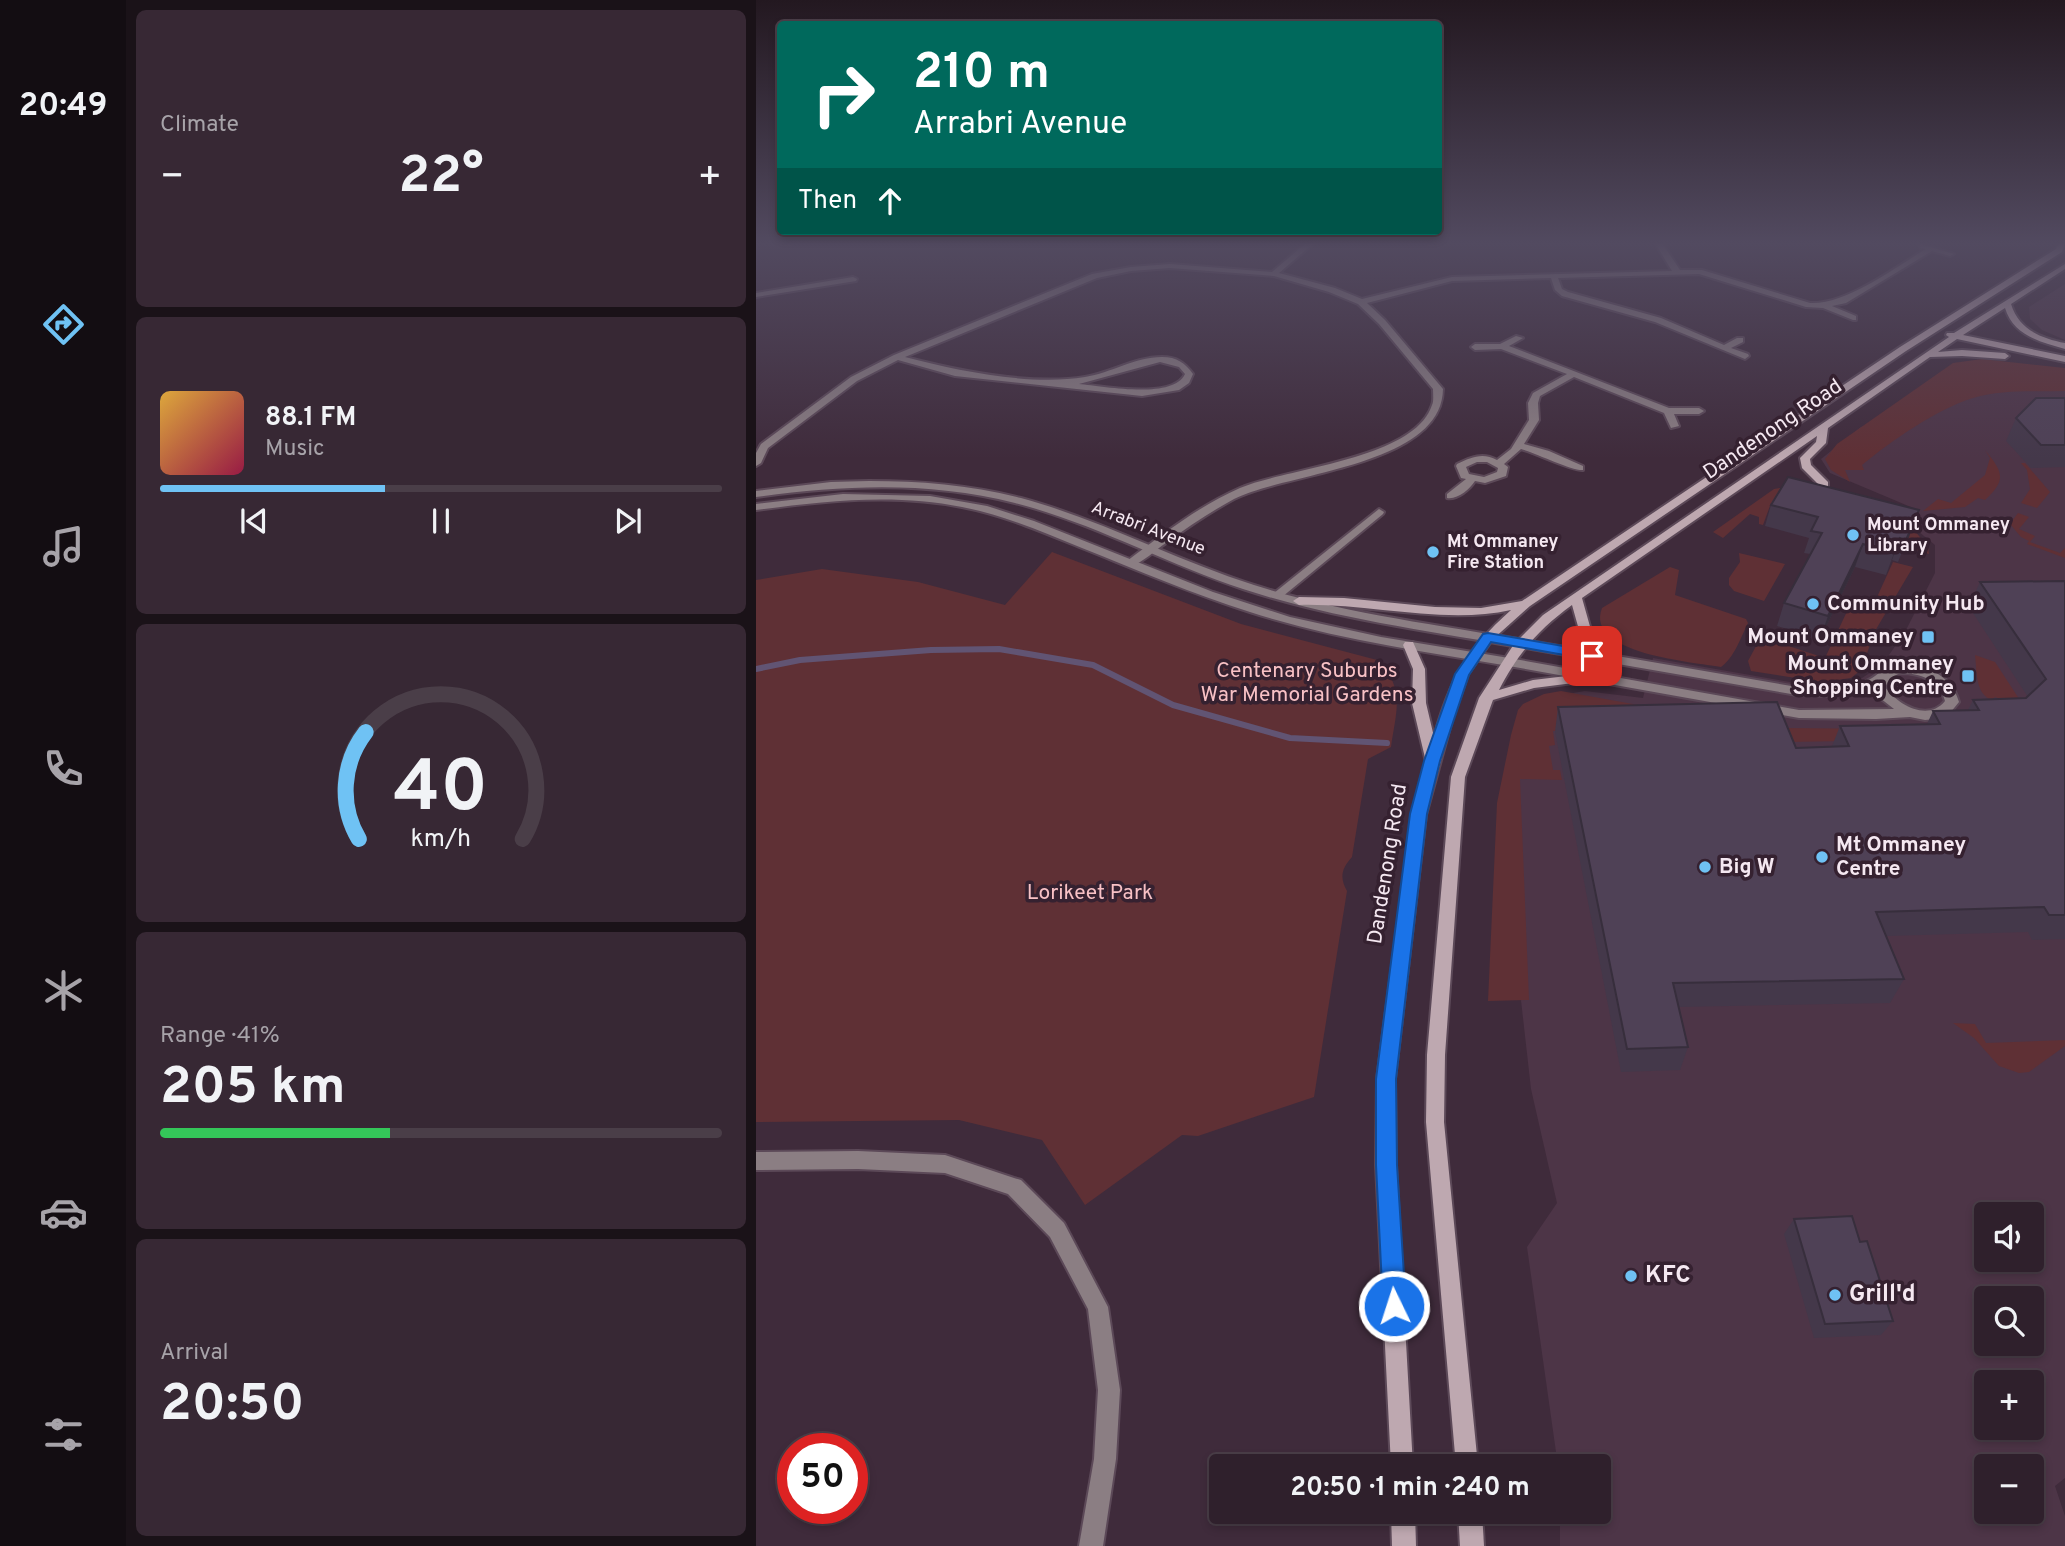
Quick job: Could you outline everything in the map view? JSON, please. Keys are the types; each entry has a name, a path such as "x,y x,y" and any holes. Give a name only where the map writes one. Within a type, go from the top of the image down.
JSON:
{"main road":[{"name":"Dandenong Road","path":"1401,1454 1387,1178 1386,1079 1419,814 1432,761 1458,685 1473,656 1488,637 1526,603 1956,315"},
{"name":"Dandenong Road","path":"1466,1454 1437,1163 1436,1055 1458,777 1471,734 1486,698 1534,629 1576,597 1989,315"},
{"path":"2009,315 2017,326 2065,348"},
{"path":"1936,328 1966,330 2065,348"},
{"path":"1936,328 1956,337 2065,361"},
{"path":"1930,355 1974,354 2065,361"},
{"path":"1823,428 1821,443 1805,458 1806,466 1824,484"},
{"path":"1576,597 1592,656"},
{"path":"1299,601 1336,599 1423,610 1484,612 1526,603"},
{"path":"1409,645 1419,669 1419,703 1432,761"},
{"path":"1486,698 1534,684 1592,677"},
{"path":"1403,1524 1404,1546"},
{"path":"1471,1524 1472,1546"}],"street":[{"path":"756,463 764,446 854,379 897,357 999,315"},
{"path":"1131,562 1192,518 1248,489 1365,458 1404,440 1424,424 1437,406 1438,389 1375,315"},
{"path":"1638,315 1658,320 1745,356"},
{"path":"1846,315 1853,318"},
{"path":"1475,347 1502,346 1519,338"},
{"path":"1724,348 1740,340"},
{"path":"1502,346 1668,411 1699,411"},
{"path":"897,357 946,372 1152,393 1179,386 1188,379 1189,374 1178,363 1153,360 1091,379 1056,383"},
{"path":"1499,463 1519,445 1534,420 1533,403 1536,395 1574,374"},
{"path":"1668,411 1674,426"},
{"path":"1519,445 1546,453 1579,468"},
{"path":"1482,458 1499,463 1504,471 1498,477 1471,479 1462,473 1461,466 1482,458"},
{"path":"1451,496 1471,479"},
{"name":"Arrabri Avenue","path":"756,494 825,484 933,486 1005,497 1055,512 1247,586 1359,615 1797,691 1828,693 1848,690 1880,681 1890,672 1910,670 1932,676 1948,688 1952,702 1949,708 1933,715 1799,714 1333,631 1253,610 1007,514 946,500 859,496 756,507"},
{"path":"1278,595 1379,512"},
{"path":"1880,681 1879,687 1887,700 1910,713"},
{"path":"756,1161 858,1160 945,1164 1014,1187 1058,1230 1098,1307 1109,1390 1105,1459 1091,1546"}],"shaded area":[{"path":"2030,315 2065,315 2065,340 2042,330 2030,319"},
{"name":"Mt Ommaney Centre","path":"2065,368 2065,1478 2055,1486 2065,1516 2065,1546 1560,1546 1560,1524 1611,1524 1611,1454 1556,1454 1527,1247 1557,1203 1531,1089 1504,849 1519,734 1544,698 1585,691 1643,698 1653,658 1813,686 1843,684 1862,678 1882,665 1905,632 1935,573 1935,545 1913,527 1918,510 1830,473 1821,459 1861,427"}],"green space":[{"path":"1982,359 2065,368 2065,391 2007,392 1973,398 1945,410 1900,436 1862,465 1864,470 1845,470 1850,482 1831,470 1825,459 1837,444 1953,363"},
{"path":"1985,450 1996,464 2000,476 1997,487 1985,500 1978,498 1965,507 1923,511 1938,499 1951,503 1985,475 1990,458"},
{"path":"2021,463 2025,463 2050,492 2037,508 2021,503 2030,489 2027,470"},
{"path":"1793,486 1915,531 1928,547 1929,554 1906,547 1911,531 1781,498 1776,504 1771,503 1763,525 1759,524 1759,517 1750,514 1723,538 1713,532 1774,489"},
{"path":"2018,513 2029,517 2019,529 2035,536 2030,542 2060,553 2065,548 2065,558 2027,544 2029,541 2021,537 2010,524"},
{"name":"Lorikeet Park","path":"1052,552 1241,624 1377,660 1392,680 1397,700 1391,747 1368,759 1352,857 1343,873 1347,891 1314,1097 1198,1136 1182,1135 1085,1205 1042,1140 959,1120 756,1122 756,580 822,569 918,582 1005,605"},
{"path":"1739,553 1785,564 1764,601 1734,591 1729,585 1729,578 1740,562"},
{"path":"1893,562 1913,567 1875,631 1861,670 1851,678 1822,682 1751,671 1748,661 1761,637 1825,658 1851,603 1872,608"},
{"path":"1670,567 1679,570 1675,595 1746,619 1748,623 1737,647 1721,667 1667,658 1625,646 1609,636 1601,624 1602,608"},
{"path":"1975,655 1995,662 2025,708 1995,697 1992,700 1982,693"},
{"path":"1561,691 1710,718 1689,728 1553,731 1555,745 1549,746 1553,770 1560,770 1562,780 1520,779 1529,1000 1488,1001 1497,803 1511,735 1518,710 1523,704 1544,694"},
{"path":"1781,728 1898,729 1910,740 1786,742"},
{"path":"1953,1023 1975,1024 1986,1043 2065,1040 2065,1046 2029,1072 2019,1073 1999,1066 1974,1038"}],"building":[{"path":"2036,398 2065,398 2065,445 2041,445 2016,418"},
{"path":"1788,477 1919,510 1906,540 1900,538 1894,553 1863,544 1828,616 1784,603 1822,533 1811,531 1818,517 1771,505"},
{"name":"Mt Ommaney Centre","path":"2065,581 2065,915 2049,915 2044,907 1876,912 1904,979 1673,983 1688,1047 1627,1049 1558,707 1777,702 1796,748 1849,746 1840,726 1940,724 1933,711 1979,710 1973,700 2026,698 2046,679 1980,582"},
{"name":"Grill'd","path":"1852,1216 1860,1242 1867,1241 1893,1321 1825,1324 1794,1219"}],"waterway":[{"path":"756,669 800,660 931,650 999,649 1093,665 1173,705 1290,738 1387,743"}],"place":[{"name":"Mount Ommaney Library","path":"1853,535"},
{"name":"Mt Ommaney Fire Station","path":"1433,552"},
{"name":"Community Hub","path":"1813,604"},
{"name":"Mount Ommaney","path":"1928,637"},
{"name":"Mount Ommaney Shopping Centre","path":"1968,676"},
{"name":"Mt Ommaney Centre","path":"1822,857"},
{"name":"Big W","path":"1705,867"},
{"name":"KFC","path":"1631,1276"},
{"name":"Grill'd","path":"1835,1295"}],"route":[{"path":"1394,1306 1386,1079 1419,814 1432,761 1462,674 1488,637 1592,656"}],"park label":[{"name":"Centenary Suburbs War Memorial Gardens","path":"1307,683"}]}
